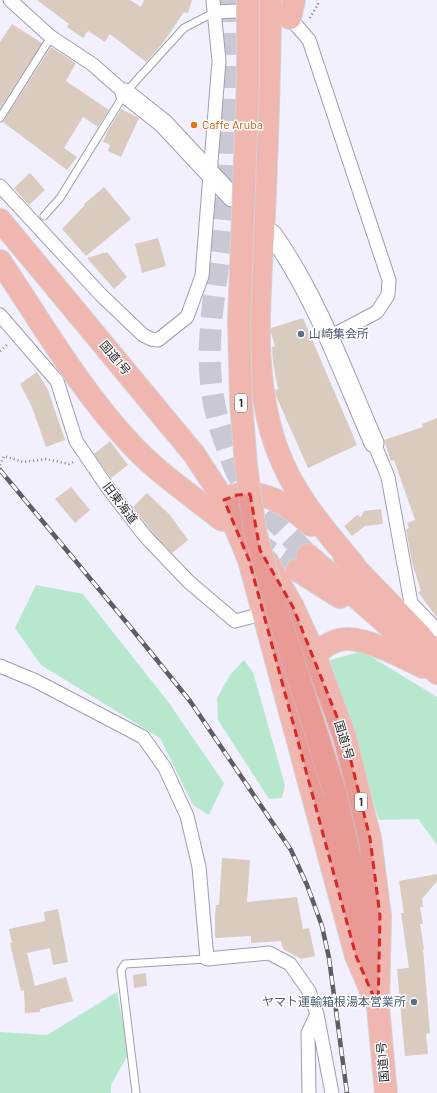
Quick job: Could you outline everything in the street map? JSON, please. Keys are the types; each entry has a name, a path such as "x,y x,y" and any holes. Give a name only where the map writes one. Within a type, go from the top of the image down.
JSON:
{"highway":[{"name":"1","path":"242,6 248,78 239,322 241,403 246,464 255,531 278,613 335,793 364,925 378,1007"},
{"name":"1","path":"283,8 270,82 260,288 260,364 265,408 277,450 293,484 310,512 354,565 437,656"},
{"name":"国道1号","path":"0,220 189,448 211,479 223,510 249,560 356,956 378,1007"},
{"name":"1","path":"0,261 99,407 124,436 160,472 223,510 237,495 246,494 264,496 285,504 302,517 354,565"},
{"name":"国道1号","path":"223,510 252,535 293,607 315,655 345,737 370,838 380,916 378,1007 386,1093"},
{"path":"302,562 384,623 437,673"},
{"path":"315,655 323,647 334,641 348,639 364,642 396,654 437,673"}],"street":[{"path":"10,0 50,37 92,64 125,93 163,123 232,197"},
{"path":"0,186 101,295 142,335 150,339 158,340 187,318 202,276 212,174 219,61 214,6 242,6"},
{"path":"283,8 309,40 389,280 388,295 377,312 328,338"},
{"path":"272,234 292,261 374,443 388,477 411,603 437,630"},
{"name":"旧東海道","path":"0,315 57,381 76,440 85,455 145,536 189,582 235,621 293,607"},
{"path":"0,666 36,681 143,737 165,768 187,816 199,867 207,959 269,953 290,964 309,991 318,1014 332,1093"},
{"path":"309,1093 308,1033 318,1014"}],"lane":[{"path":"44,216 60,198 125,93 184,28 214,6"},
{"path":"0,118 50,37"},
{"path":"136,1093 121,970 125,964 207,959"}],"path":[{"path":"0,465 4,456 23,462 46,459 69,464 85,455"}],"highlighted area":[{"path":"250,494 260,550 293,607 345,737 370,838 380,916 378,1007 356,956 249,560 224,500 237,495"}],"green space":[{"path":"36,585 83,594 169,703 224,783 209,815 193,805 160,738 41,665 15,628"},
{"path":"362,651 437,697 437,845 418,819 379,820 330,660"},
{"path":"244,660 253,672 285,785 282,798 269,799 218,720 217,698 230,675"},
{"path":"117,992 129,1053 111,1085 111,1093 0,1093 0,1032 47,1035"}],"building":[{"path":"37,0 130,0 141,7 144,0 192,0 188,13 184,12 163,43 146,62 110,34 105,42 88,31 83,38 67,27 69,24"},
{"path":"12,24 42,43 0,109 0,42"},
{"path":"51,47 76,63 66,81 109,110 98,127 83,117 64,148 77,157 67,170 3,122"},
{"path":"121,109 139,118 121,157 108,151 110,145 103,142 107,132"},
{"path":"30,173 45,190 29,205 14,188"},
{"path":"104,187 131,219 86,256 62,229 85,205 84,204"},
{"path":"158,238 166,266 142,273 135,244"},
{"path":"107,252 127,277 114,289 87,258"},
{"path":"303,318 357,445 308,468 276,396 275,390 278,389 273,363 272,347 275,346 271,333 271,328"},
{"path":"37,372 48,390 65,440 46,447 32,407 20,384"},
{"path":"437,418 437,618 418,592 421,591 412,562 406,529 409,528 407,523 415,520 394,460 391,461 384,440 423,427 422,424"},
{"path":"110,441 128,465 111,478 94,454"},
{"path":"71,487 90,510 75,523 55,499"},
{"path":"147,493 170,515 188,540 172,553 152,532 133,507"},
{"path":"381,509 383,524 365,526 352,536 344,526 357,515 361,517 364,511"},
{"path":"222,858 250,860 247,902 297,897 303,929 309,928 315,956 301,959 283,949 281,941 251,943 251,936 216,938 215,917 216,905 219,905"},
{"path":"437,874 437,881 422,899 423,907 420,907 423,924 420,924 424,949 430,1033 426,1034 428,1054 405,1056 397,969 409,968 401,913 404,913 399,881"},
{"path":"58,909 68,962 53,965 50,948 27,953 35,986 66,977 73,1001 40,1009 40,1012 25,1013 24,990 21,991 10,943 12,943 9,929 45,921 44,912"},
{"path":"146,973 147,986 134,988 133,975"}],"tunnel":[{"path":"229,0 229,159 225,212 213,301 210,359 212,388 217,417 230,457 237,473 261,506 308,555"},
{"path":"253,540 297,570"}],"railway":[{"path":"0,470 190,701 291,850 307,885 322,926 329,958 347,1093"}],"place":[{"name":"Caffe Aruba","path":"194,125"},
{"name":"山崎集会所","path":"301,334"},
{"name":"ヤマト運輸箱根湯本営業所","path":"414,1002"}]}
